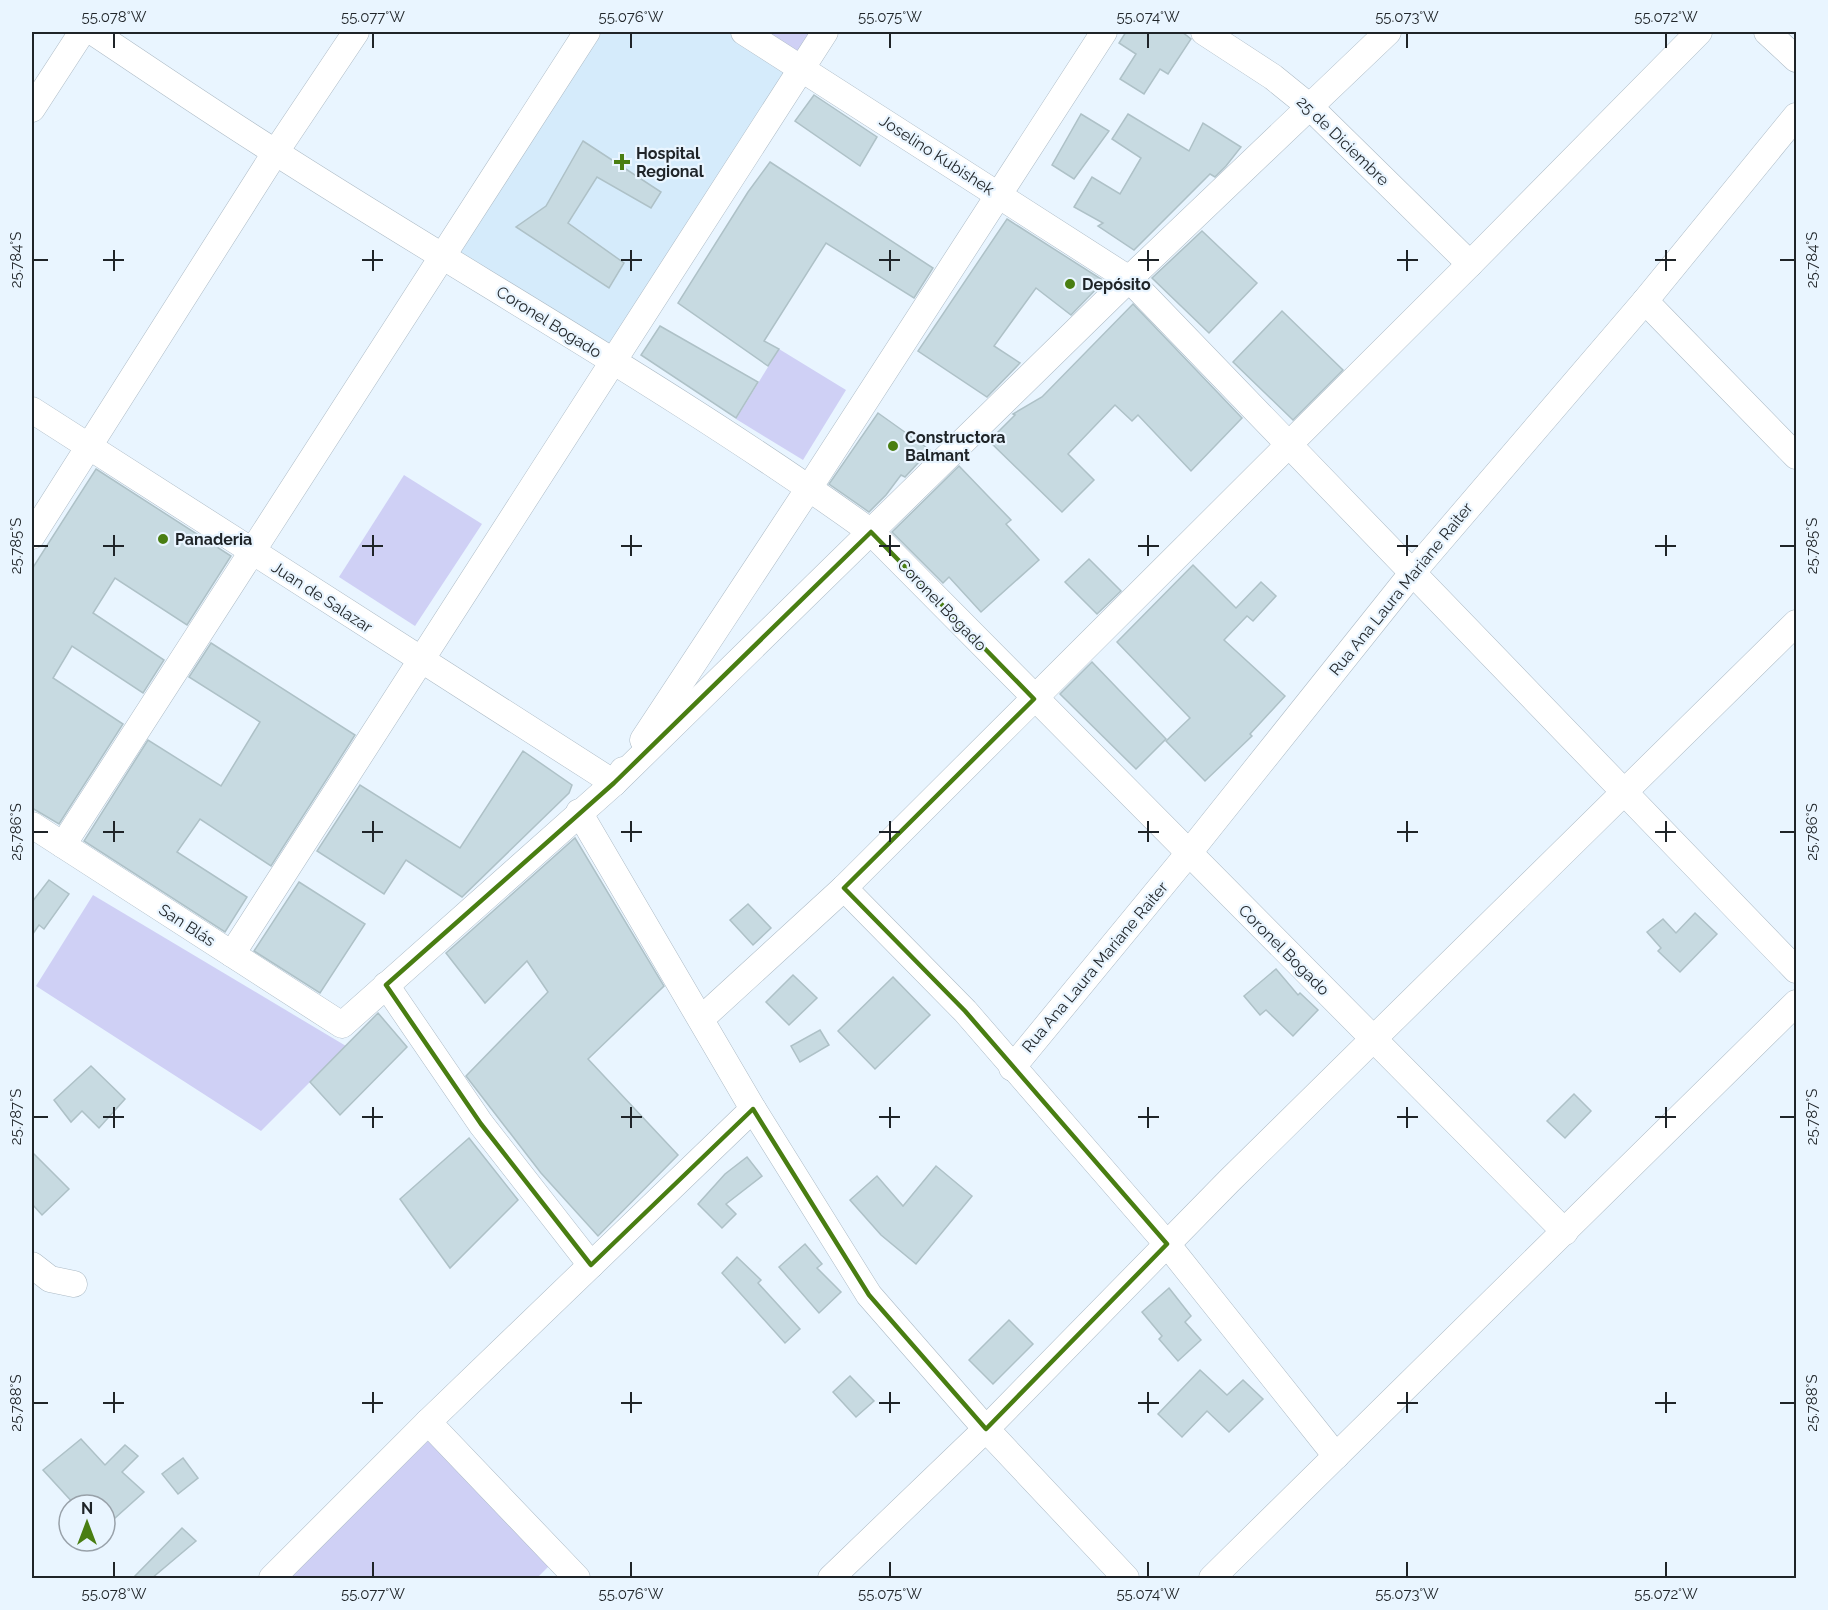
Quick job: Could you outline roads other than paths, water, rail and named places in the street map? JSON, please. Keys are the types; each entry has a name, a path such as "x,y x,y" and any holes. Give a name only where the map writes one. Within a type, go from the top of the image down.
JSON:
{"street":[{"path":"32,109 82,32"},
{"name":"Coronel Bogado","path":"93,32 275,153 443,255 809,488 871,532 1034,699 1565,1232"},
{"path":"32,536 275,153 356,32"},
{"path":"63,845 587,32"},
{"name":"Joselino Kubishek","path":"744,32 1129,279 1797,970"},
{"path":"232,954 611,361 825,32"},
{"path":"614,783 809,488 997,194 1104,32"},
{"name":"25 de Diciembre","path":"1204,32 1273,77 1310,106 1470,264"},
{"path":"591,1265 481,1124 387,985 614,783 1129,279 1388,32"},
{"path":"701,1019 844,888 1470,264 1699,32"},
{"path":"1767,32 1797,60"},
{"name":"Rua Ana Laura Mariane Raiter","path":"1012,1068 1188,854 1413,572 1644,301 1797,116"},
{"path":"1644,301 1797,456"},
{"name":"Juan de Salazar","path":"32,410 614,783"},
{"path":"831,1578 986,1429 1167,1244 1373,1039 1797,623"},
{"path":"579,812 753,1109 869,1295 986,1429 1126,1578"},
{"name":"San Blás","path":"32,825 342,1025 387,985"},
{"path":"844,888 965,1011 1012,1068 1167,1244 1336,1456"},
{"path":"1212,1578 1797,1003"},
{"path":"272,1578 428,1422 753,1109"},
{"path":"32,1266 50,1279 74,1284"},
{"path":"428,1422 565,1574"}],"place":[{"name":"Hospital Regional","path":"622,162"},
{"name":"Depósito","path":"1070,284"},
{"name":"Constructora Balmant","path":"893,446"},
{"name":"Panaderia","path":"163,539"}]}
